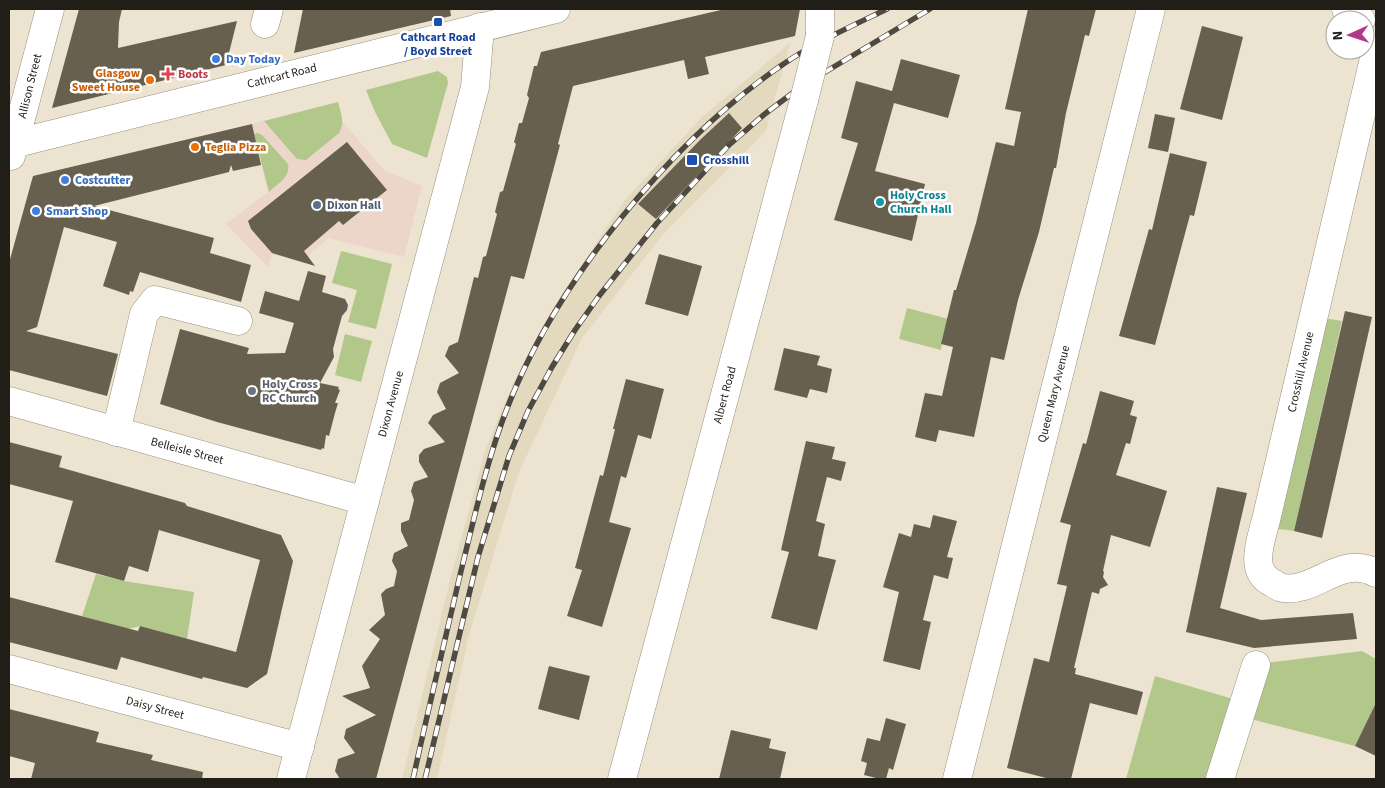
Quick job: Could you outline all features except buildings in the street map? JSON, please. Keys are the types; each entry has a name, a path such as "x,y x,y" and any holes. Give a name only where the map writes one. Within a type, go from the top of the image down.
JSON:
{"street":[{"name":"Allison Street","path":"11,150 50,9"},
{"name":"Cathcart Road","path":"11,150 496,19 556,9"},
{"name":"Albert Road","path":"622,779 804,100 820,36 820,9"},
{"name":"Queen Mary Avenue","path":"957,779 1151,9"},
{"name":"Dixon Avenue","path":"291,779 475,87 496,19"},
{"name":"Crosshill Avenue","path":"1376,50 1258,552 1258,563 1261,572 1270,582 1283,588 1298,587 1330,574 1355,568 1369,569 1376,573"},
{"path":"116,432 144,314 155,300 238,321"},
{"name":"Belleisle Street","path":"9,401 365,500"},
{"path":"1220,779 1256,665"},
{"name":"Daisy Street","path":"9,669 300,747"}],"shaded area":[{"path":"790,43 766,131 665,232 582,338 519,472 469,635 437,779 402,779 451,576 486,448 514,381 559,299 625,200 702,117"},
{"path":"338,102 343,122 384,170 422,186 404,257 328,238 301,262 272,254 268,267 226,224 268,192 252,124"}],"green space":[{"path":"438,71 447,77 448,83 427,158 392,144 366,90"},
{"path":"338,102 342,122 339,133 306,160 297,159 264,121"},
{"path":"258,133 288,164 285,176 269,192 254,134"},
{"path":"341,251 392,264 376,329 348,322 357,290 332,283"},
{"path":"907,308 960,322 956,337 943,334 941,350 899,339"},
{"path":"1318,317 1342,321 1294,531 1270,528"},
{"path":"345,334 372,341 361,382 335,375"},
{"path":"96,574 124,581 194,592 187,639 140,626 128,629 82,616"},
{"path":"1362,651 1376,659 1376,728 1366,724 1355,746 1247,718 1265,663"},
{"path":"1155,676 1233,699 1208,779 1126,779"}],"railway":[{"path":"413,779 461,571 494,446 508,406 529,359 556,311 587,263 622,217 659,173 699,133 740,96 794,57 887,9"},
{"path":"425,779 478,557 509,456 528,411 575,330 599,296 657,223 729,145 766,113 802,86 930,9"}],"place":[{"name":"Cathcart Road / Boyd Street","path":"438,22"},
{"name":"Day Today","path":"216,59"},
{"name":"Boots","path":"168,74"},
{"name":"Glasgow Sweet House","path":"150,80"},
{"name":"Teglia Pizza","path":"195,147"},
{"name":"Crosshill","path":"692,160"},
{"name":"Costcutter","path":"65,180"},
{"name":"Holy Cross Church Hall","path":"880,202"},
{"name":"Dixon Hall","path":"317,205"},
{"name":"Smart Shop","path":"36,211"},
{"name":"Holy Cross RC Church","path":"252,391"}]}
